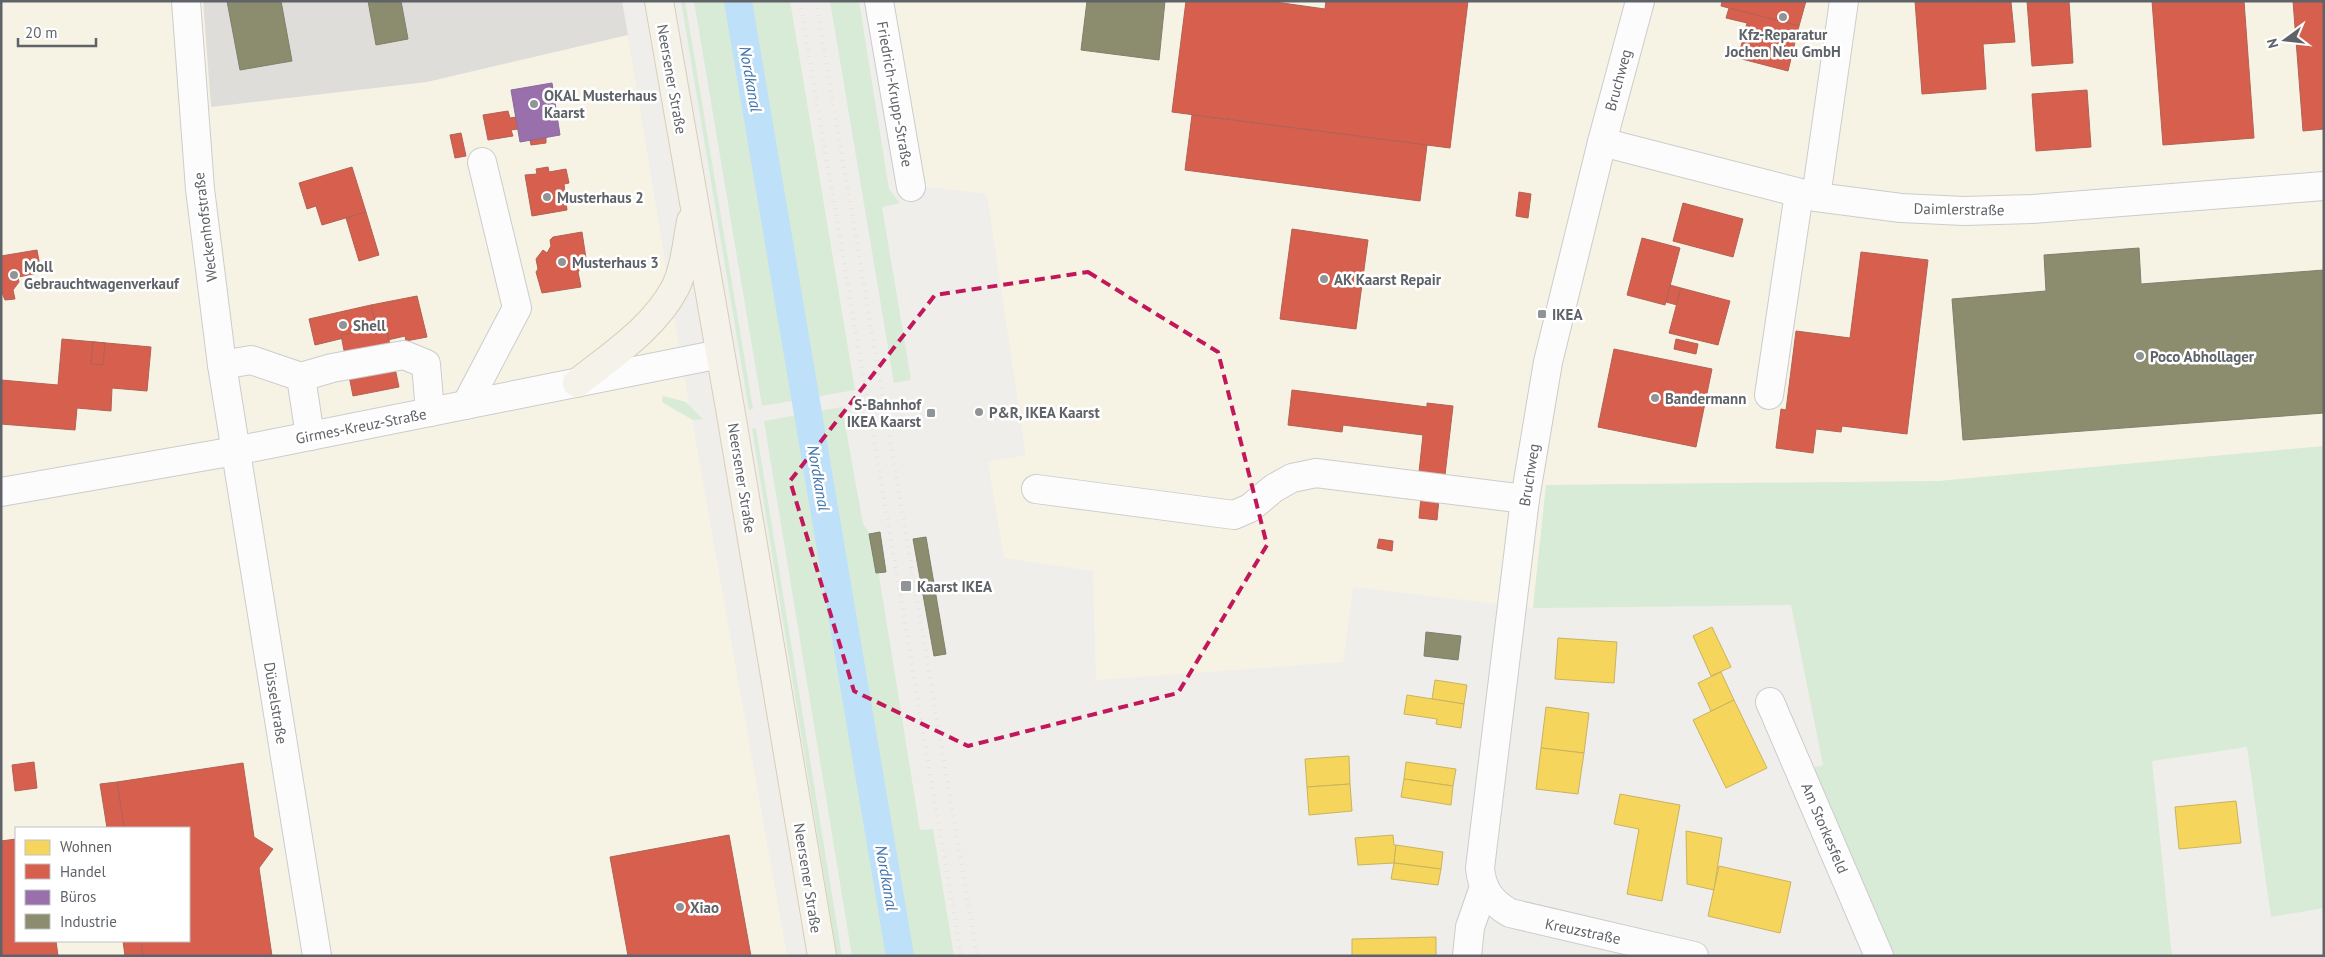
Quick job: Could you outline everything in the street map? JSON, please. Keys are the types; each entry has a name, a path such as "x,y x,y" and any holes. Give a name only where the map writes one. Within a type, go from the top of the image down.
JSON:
{"main road":[{"name":"Neersener Straße","path":"659,1 822,956"},
{"path":"577,382 638,334 661,310 676,286 687,246 694,202"}],"street":[{"name":"Weckenhofstraße","path":"186,1 200,189 234,451"},
{"name":"Friedrich-Krupp-Straße","path":"880,1 911,188"},
{"name":"Bruchweg","path":"1467,956 1470,927 1484,887 1480,868 1525,499 1548,362 1602,142 1640,1"},
{"path":"1769,395 1844,1"},
{"name":"Daimlerstraße","path":"1602,142 1807,195 1858,204 1964,211 2032,209 2324,186"},
{"path":"466,405 517,308 482,162"},
{"name":"Girmes-Kreuz-Straße","path":"1,492 234,451 720,354"},
{"path":"222,365 251,360 301,376 332,368 404,355 426,364 430,412"},
{"path":"301,376 310,436"},
{"name":"Düsselstraße","path":"234,451 317,956"},
{"path":"1036,490 1234,515 1250,508 1274,488 1292,478 1316,473 1525,499"},
{"name":"Am Storkesfeld","path":"1770,702 1879,956"},
{"name":"Kreuzstraße","path":"1484,887 1491,900 1517,916 1694,956"}],"highlighted area":[{"path":"1088,272 1218,352 1267,545 1178,693 968,746 854,691 790,481 935,295"}],"shaded area":[{"path":"1,1 622,1 683,370 787,956 1,956"},
{"path":"203,1 622,1 628,35 427,82 211,107"},
{"path":"888,1 2324,1 2324,446 1940,481 1546,485 1533,608 1353,587 1343,662 1096,680 1093,571 1004,558 988,462 1026,455 987,194 919,186"}],"green space":[{"path":"681,1 685,1 753,409 749,410"},
{"path":"694,1 790,1 855,390 762,406"},
{"path":"830,1 859,1 889,189 900,203 882,207 911,380 894,383"},
{"path":"663,396 686,402 703,419 693,420 665,404 662,402"},
{"path":"842,407 863,524 873,538 920,830 933,829 954,956 852,956 764,421"},
{"path":"756,428 842,956 837,956 752,429"},
{"path":"2324,446 2324,908 2271,917 2247,747 2152,761 2172,956 1892,956 1806,769 1823,765 1791,605 1533,608 1546,485 1939,481"}],"building: Wohnen":[{"path":"1712,627 1731,667 1711,676 1693,636"},
{"path":"1558,638 1617,642 1614,683 1555,679"},
{"path":"1721,672 1734,700 1711,711 1698,683"},
{"path":"1435,680 1467,685 1464,704 1432,699"},
{"path":"1407,695 1464,704 1461,728 1436,724 1437,719 1404,714"},
{"path":"1734,700 1767,768 1726,788 1693,720"},
{"path":"1546,707 1589,713 1584,753 1541,748"},
{"path":"1541,748 1584,753 1578,794 1536,789"},
{"path":"1349,756 1350,784 1307,787 1305,759"},
{"path":"1406,762 1456,769 1453,786 1404,779"},
{"path":"1404,779 1453,786 1451,805 1401,797"},
{"path":"1350,784 1352,811 1309,815 1307,787"},
{"path":"1620,794 1680,805 1662,901 1627,894 1639,829 1614,824"},
{"path":"2236,801 2241,843 2179,849 2175,807"},
{"path":"1686,831 1722,838 1714,890 1687,884"},
{"path":"1393,835 1394,845 1396,845 1394,863 1358,865 1355,838"},
{"path":"1396,845 1443,852 1441,869 1394,863"},
{"path":"1394,863 1441,869 1438,885 1391,879"},
{"path":"1719,866 1791,882 1780,933 1708,916"},
{"path":"1436,937 1436,956 1352,956 1352,939"}],"building: Handel":[{"path":"1186,1 1268,1 1325,9 1326,1 1468,1 1450,148 1172,112"},
{"name":"Kfz-Reparatur Jochen Neu GmbH","path":"1722,1 1806,1 1799,26 1721,6"},
{"path":"1915,1 2011,2 2015,42 1983,44 1986,89 1922,94"},
{"path":"2027,1 2069,1 2073,63 2032,66"},
{"path":"2152,1 2244,1 2254,138 2163,145"},
{"path":"2293,1 2324,1 2324,129 2303,131"},
{"path":"1729,8 1799,26 1788,71 1738,58 1747,23 1726,18"},
{"path":"2087,90 2091,147 2036,151 2032,94"},
{"path":"508,111 510,118 516,117 518,129 511,130 513,136 488,140 483,115"},
{"path":"1192,115 1427,145 1420,201 1185,170"},
{"path":"461,133 466,156 455,158 450,135"},
{"path":"546,137 546,143 531,145 530,140"},
{"path":"352,167 366,212 322,225 316,206 307,209 299,183"},
{"name":"Musterhaus 2","path":"548,167 549,172 566,169 569,183 564,184 567,210 532,216 525,175 537,174 536,169"},
{"path":"1519,192 1531,194 1528,218 1516,216"},
{"path":"1683,203 1743,219 1733,257 1673,241"},
{"path":"366,212 379,255 359,261 346,218"},
{"name":"AK Kaarst Repair","path":"1292,229 1368,240 1356,329 1280,319"},
{"name":"Musterhaus 3","path":"582,232 587,265 583,266 578,272 581,287 542,293 536,272 538,269 536,259 543,250 547,253 551,246 550,240 553,237"},
{"path":"1642,238 1680,248 1665,305 1627,295"},
{"name":"Moll Gebrauchtwagenverkauf","path":"37,250 40,266 34,274 18,277 19,282 13,290 15,299 5,300 1,290 1,256"},
{"path":"1861,252 1928,260 1907,434 1842,426 1841,432 1816,429 1813,453 1776,448 1781,409 1786,410 1796,331 1850,338"},
{"path":"1670,285 1681,288 1677,305 1666,302"},
{"path":"1681,288 1730,301 1718,345 1669,333"},
{"path":"417,296 427,337 406,341 405,336 379,342 371,305"},
{"path":"371,305 377,330 315,345 309,319"},
{"path":"386,326 399,387 353,396 341,335"},
{"path":"62,339 151,347 147,391 112,388 111,411 77,408 75,430 1,424 1,380 58,385"},
{"path":"1676,339 1698,344 1696,354 1674,349"},
{"path":"93,342 105,343 103,365 91,364"},
{"name":"Bandermann","path":"1614,349 1712,369 1696,447 1598,427"},
{"path":"1292,390 1427,407 1427,403 1453,406 1445,475 1419,472 1423,435 1343,425 1342,432 1288,425"},
{"path":"1421,497 1439,499 1437,520 1419,518"},
{"path":"1379,539 1393,541 1392,551 1377,548"},
{"path":"34,762 37,788 15,791 12,765"},
{"path":"243,763 254,837 273,849 259,868 272,956 143,956 141,942 190,942 190,827 124,827 117,782"},
{"path":"117,782 124,827 107,827 100,784"},
{"name":"Xiao","path":"729,835 751,956 628,956 610,857"},
{"path":"15,839 15,942 56,942 58,956 1,956 1,841"},
{"path":"123,942 141,942 143,956 125,956"}],"building: Büros":[{"name":"OKAL Musterhaus Kaarst","path":"552,83 560,135 520,142 511,90"}],"building: Industrie":[{"path":"227,1 281,1 292,61 240,70"},
{"path":"368,1 401,1 408,39 376,45"},
{"path":"1087,1 1165,1 1159,60 1081,50"},
{"name":"Poco Abhollager","path":"2139,248 2141,284 2324,270 2324,413 1963,440 1952,299 2046,291 2044,255"},
{"path":"880,532 886,572 876,573 869,534"},
{"path":"926,537 946,654 934,656 913,539"},
{"path":"1426,632 1461,636 1458,660 1424,656"}],"waterway":[{"name":"Nordkanal","path":"738,1 900,956"}],"railway":[{"path":"800,1 961,956"},
{"path":"816,1 977,956"}],"place":[{"name":"Kfz-Reparatur Jochen Neu GmbH","path":"1783,17"},
{"name":"OKAL Musterhaus Kaarst","path":"534,104"},
{"name":"Musterhaus 2","path":"547,197"},
{"name":"Musterhaus 3","path":"562,262"},
{"name":"Moll Gebrauchtwagenverkauf","path":"14,275"},
{"name":"AK Kaarst Repair","path":"1324,279"},
{"name":"IKEA","path":"1542,314"},
{"name":"Shell","path":"343,325"},
{"name":"Poco Abhollager","path":"2140,356"},
{"name":"Bandermann","path":"1655,398"},
{"name":"P&R, IKEA Kaarst","path":"979,412"},
{"name":"S-Bahnhof IKEA Kaarst","path":"931,413"},
{"name":"Kaarst IKEA","path":"906,586"},
{"name":"Xiao","path":"680,907"}]}
